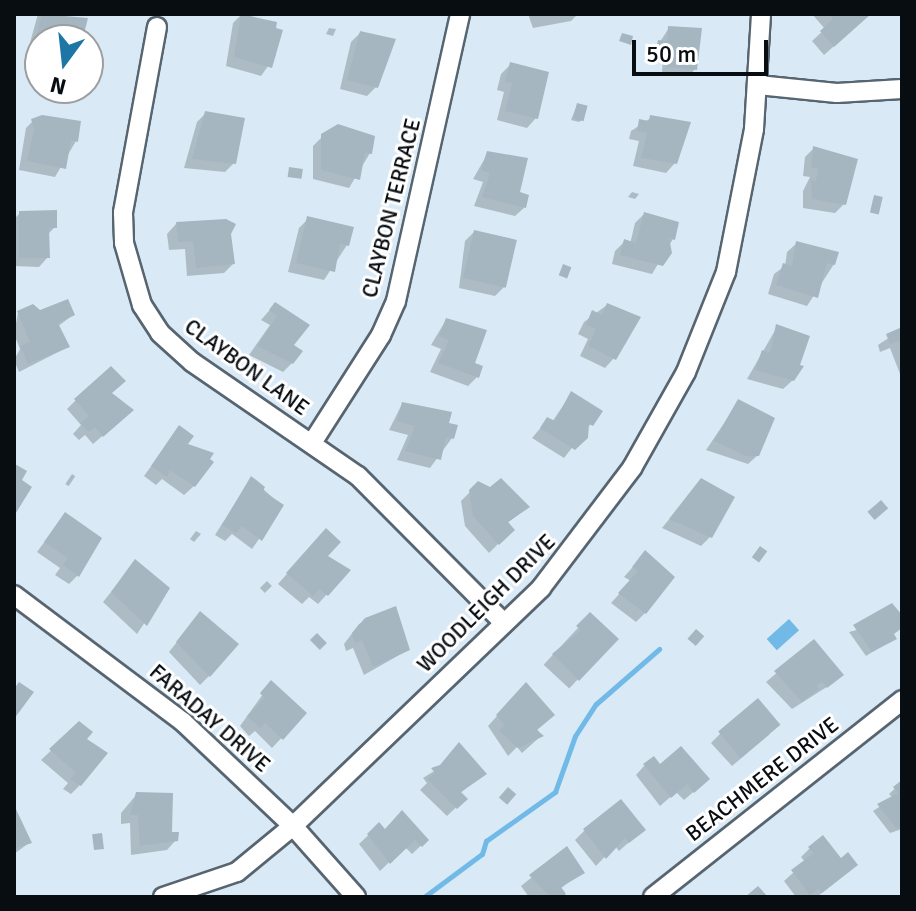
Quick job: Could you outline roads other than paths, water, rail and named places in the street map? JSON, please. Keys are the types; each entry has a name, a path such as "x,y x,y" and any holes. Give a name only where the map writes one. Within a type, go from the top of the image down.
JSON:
{"street":[{"name":"CLAYBON TERRACE","path":"312,443 381,335 396,301 460,14"},
{"name":"WOODLEIGH DRIVE","path":"163,897 237,872 293,826 541,588 602,513 661,421 686,372 726,272 738,224 758,85 761,14"},
{"name":"CLAYBON LANE","path":"157,27 123,213 130,273 160,333 192,362 312,443 387,501 504,623"},
{"path":"758,85 837,93 902,89"},
{"name":"FARADAY DRIVE","path":"14,595 183,722 293,826 356,897"},
{"name":"BEACHMERE DRIVE","path":"653,897 902,700"}],"water":[{"path":"789,619 799,630 777,650 767,639"}],"waterway":[{"path":"424,897 482,854 486,841 555,792 575,736 596,704 659,649"}]}
